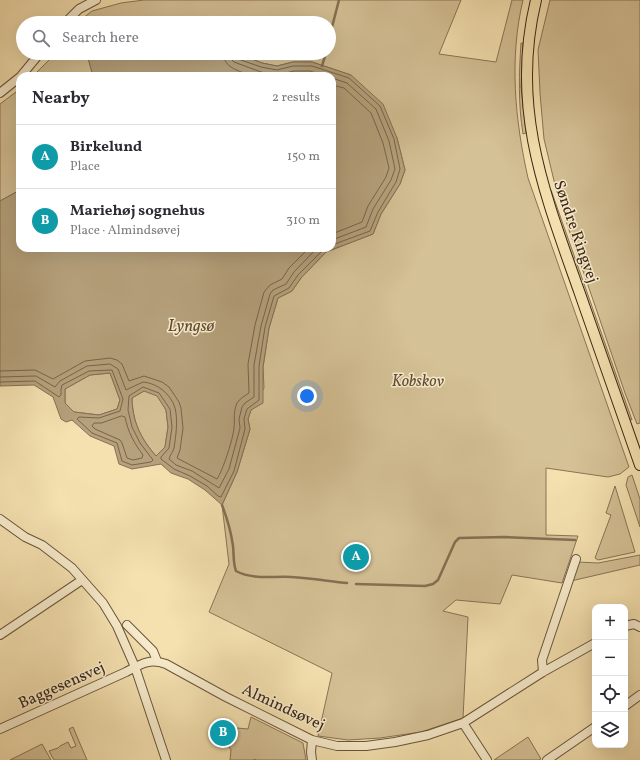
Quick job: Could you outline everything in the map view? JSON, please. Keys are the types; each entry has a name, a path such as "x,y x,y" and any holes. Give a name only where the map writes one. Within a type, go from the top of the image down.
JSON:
{"main road":[{"name":"Søndre Ringvej","path":"536,0 528,47 526,82 531,134 539,171 552,214 640,465"}],"street":[{"path":"72,16 79,9 96,0"},
{"path":"25,72 34,60"},
{"path":"0,93 16,81"},
{"path":"0,519 25,537 42,545 72,568 103,603 111,615 135,667 166,760"},
{"path":"543,672 542,660 576,559"},
{"path":"0,635 82,580"},
{"path":"628,625 634,624 640,626"},
{"path":"127,625 153,651 157,661 147,662 135,667"},
{"name":"Almindsøvej","path":"157,661 166,664 226,697 312,740 337,746 366,746 428,735 463,723 543,672 592,645"},
{"name":"Baggesensvej","path":"0,729 135,667"},
{"path":"628,704 640,695"},
{"path":"463,723 487,760"},
{"path":"547,760 592,729"},
{"path":"312,740 312,760"}],"green space":[{"name":"Kobskov","path":"144,0 461,0 439,54 496,62 512,0 523,0 516,45 515,89 523,156 528,178 629,467 620,474 608,477 546,468 546,535 578,536 562,583 512,575 500,604 456,600 443,611 468,617 463,718 421,732 380,738 348,740 318,736 332,673 209,612 229,564 222,505 237,472 250,429 248,419 251,410 264,388 263,367 269,328 278,298 292,291 301,278 326,252 336,252 336,248 373,234 381,214 400,184 405,170 397,138 351,75 312,62 293,62 277,66 254,60 336,60 336,16 86,16 92,11 121,3"},
{"path":"550,0 640,0 640,423 637,424 567,224 556,189 544,139 538,50"},
{"path":"521,43 523,43 521,87 526,133 523,134 519,88"},
{"path":"49,60 89,60 92,72 37,72"},
{"path":"16,92 16,192 0,201 0,104"},
{"path":"551,190 632,420 628,418 550,192"},
{"path":"110,373 120,400 117,409 99,415 74,412 65,403 65,389 90,375"},
{"path":"144,391 157,395 166,410 168,427 165,447 156,456 138,429 134,415 132,398"},
{"path":"632,475 640,499 640,527 626,485 628,477"},
{"path":"615,486 635,552 598,560 595,558 611,515 606,513"},
{"path":"640,555 640,565 571,581 578,562 598,563"},
{"path":"251,717 303,743 306,760 230,760 231,750 227,744 234,729 248,729"},
{"path":"73,727 87,760 54,760 49,751 68,742 71,748 76,746 69,729"},
{"path":"528,737 541,759 494,760"},
{"path":"42,744 51,760 10,760"}],"water":[{"name":"Lyngsø","path":"88,60 254,60 277,66 293,62 312,62 351,75 383,104 397,138 405,170 400,184 381,214 373,234 336,248 336,72 92,72"},
{"name":"Lyngsø","path":"16,192 16,252 326,252 301,278 292,291 278,298 269,328 263,367 263,403 251,410 248,419 250,429 237,472 222,505 205,490 188,479 171,473 161,464 132,469 119,464 114,446 90,436 72,420 66,422 61,419 53,397 34,385 0,386 0,201","holes":["110,373 120,400 117,409 99,415 74,412 65,403 65,389 90,375","144,391 157,396 166,410 168,427 165,447 156,456 138,429 132,406 132,398"]}],"waterway":[{"path":"335,16 339,0"},
{"path":"322,66 324,60"},
{"path":"222,505 231,535 236,571 256,577 298,577 347,583"},
{"path":"356,584 425,586 433,584 438,580 455,542 459,538 505,537 575,540"}],"place":[{"name":"Birkelund","path":"356,557"},
{"name":"Mariehøj sognehus","path":"223,733"}]}
